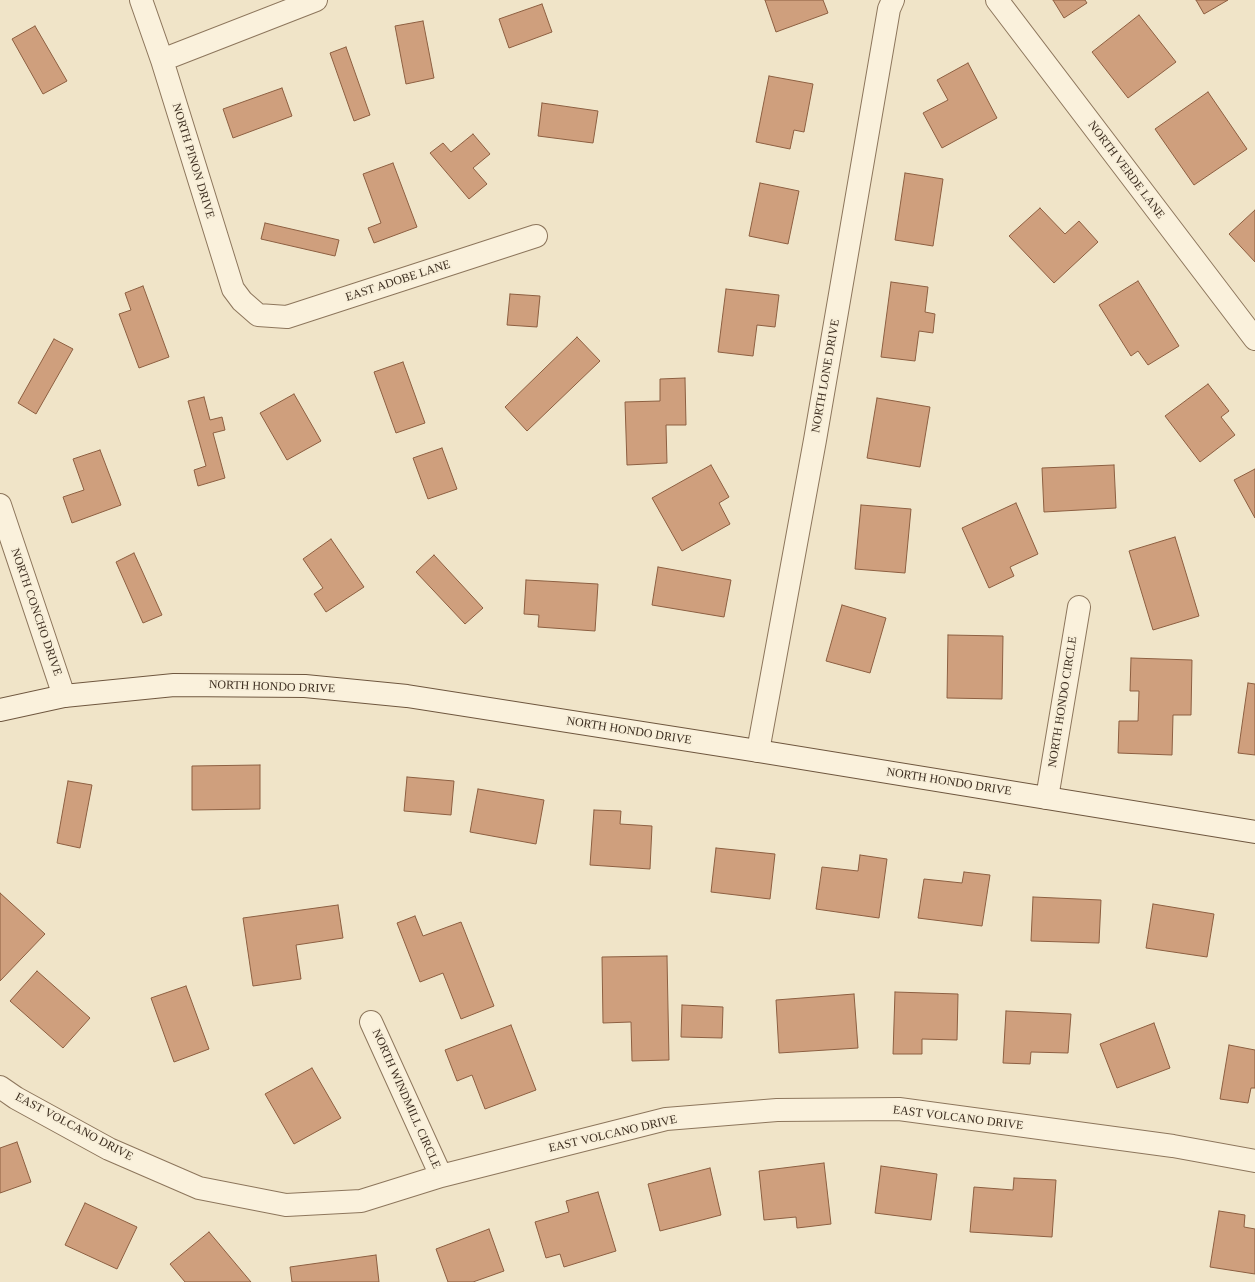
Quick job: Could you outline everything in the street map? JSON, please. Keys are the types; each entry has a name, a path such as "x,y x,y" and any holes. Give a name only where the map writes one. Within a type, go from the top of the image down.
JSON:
{"street":[{"name":"NORTH PINON DRIVE","path":"141,0 162,60 233,289 242,301 258,315"},
{"path":"162,60 316,0"},
{"name":"NORTH LONE DRIVE","path":"758,751 815,440 889,9 893,0"},
{"name":"NORTH VERDE LANE","path":"998,0 1255,339"},
{"name":"EAST ADOBE LANE","path":"258,315 287,317 536,236"},
{"name":"NORTH CONCHO DRIVE","path":"0,505 64,696"},
{"name":"NORTH HONDO CIRCLE","path":"1048,798 1078,606"},
{"name":"NORTH HONDO DRIVE","path":"0,710 64,696 174,685 305,686 407,696 758,751 1255,832"},
{"name":"NORTH WINDMILL CIRCLE","path":"372,1022 440,1176"},
{"name":"EAST VOLCANO DRIVE","path":"0,1087 16,1098 109,1149 200,1188 286,1205 360,1201 440,1176 666,1120 777,1110 899,1109 1173,1146 1255,1161"}],"building":[{"path":"765,0 823,0 828,13 776,32"},
{"path":"1053,0 1085,0 1087,3 1064,18"},
{"path":"1196,0 1228,0 1204,14"},
{"path":"542,4 552,32 509,48 499,19"},
{"path":"1139,15 1176,62 1128,98 1092,52"},
{"path":"423,21 434,78 406,84 395,26"},
{"path":"35,26 67,81 43,94 12,39"},
{"path":"346,47 370,115 354,121 330,53"},
{"path":"968,63 997,118 942,148 923,113 948,100 937,80"},
{"path":"769,76 813,84 804,132 794,130 790,149 756,142"},
{"path":"282,88 292,116 233,138 223,109"},
{"path":"1208,92 1247,149 1194,185 1155,129"},
{"path":"542,103 598,111 593,143 538,136"},
{"path":"473,134 490,154 473,168 487,184 469,199 430,153 443,143 451,152"},
{"path":"393,163 417,227 374,243 368,228 381,223 363,174"},
{"path":"905,173 943,179 933,246 895,240"},
{"path":"760,183 799,191 788,244 749,236"},
{"path":"1040,208 1065,234 1079,221 1098,242 1054,283 1009,236"},
{"path":"1255,210 1255,262 1229,234"},
{"path":"265,223 339,240 335,256 261,239"},
{"path":"1138,281 1179,346 1148,365 1138,351 1131,356 1099,305"},
{"path":"891,282 928,287 925,312 935,314 933,333 919,331 915,361 881,357"},
{"path":"143,286 169,357 139,368 119,314 131,310 125,293"},
{"path":"726,289 779,295 775,327 757,325 753,356 718,352"},
{"path":"510,294 540,296 537,327 507,325"},
{"path":"577,337 600,361 527,431 505,407"},
{"path":"54,339 73,349 36,414 18,403"},
{"path":"403,362 425,423 396,433 374,372"},
{"path":"685,378 686,425 666,425 667,463 627,465 625,402 660,401 660,379"},
{"path":"1208,384 1229,411 1221,417 1235,435 1200,462 1165,416"},
{"path":"294,394 321,441 287,460 260,413"},
{"path":"204,397 210,420 222,417 225,430 213,433 225,478 198,486 194,470 206,466 188,401"},
{"path":"877,398 930,407 920,467 867,458"},
{"path":"442,448 457,489 428,499 413,458"},
{"path":"100,450 121,505 72,523 63,497 84,490 73,459"},
{"path":"711,465 729,497 719,503 730,524 682,551 652,498"},
{"path":"1114,465 1116,508 1044,512 1042,468"},
{"path":"1255,469 1255,518 1234,480"},
{"path":"1016,503 1038,554 1010,567 1014,576 989,588 962,528"},
{"path":"861,505 911,509 905,573 855,569"},
{"path":"1175,537 1199,616 1153,630 1129,551"},
{"path":"331,539 364,587 326,612 314,594 323,588 303,559"},
{"path":"134,553 162,615 143,623 116,562"},
{"path":"434,555 483,608 465,624 416,572"},
{"path":"658,567 731,580 724,617 652,605"},
{"path":"526,580 598,584 595,631 538,627 539,615 524,614"},
{"path":"842,605 886,618 870,673 826,661"},
{"path":"948,635 1003,636 1002,699 947,698"},
{"path":"1131,658 1192,660 1191,715 1173,715 1172,755 1118,753 1119,721 1138,721 1139,691 1130,691"},
{"path":"1248,683 1255,684 1255,755 1238,753"},
{"path":"260,765 260,809 192,810 192,766"},
{"path":"407,777 454,781 451,815 404,811"},
{"path":"68,781 92,785 80,848 57,843"},
{"path":"478,789 544,800 536,844 470,832"},
{"path":"594,810 621,811 620,824 652,826 650,869 590,865"},
{"path":"716,848 775,854 770,899 711,892"},
{"path":"860,855 887,859 879,918 816,909 822,867 858,871"},
{"path":"964,872 990,875 982,926 918,918 924,879 962,883"},
{"path":"0,893 45,934 0,981"},
{"path":"1033,897 1101,900 1099,943 1031,941"},
{"path":"1153,904 1214,914 1207,957 1146,948"},
{"path":"338,905 343,938 296,945 301,979 253,986 243,918"},
{"path":"415,916 423,936 461,922 494,1006 461,1019 443,973 420,982 397,923"},
{"path":"667,956 669,1060 632,1061 631,1022 603,1023 602,957"},
{"path":"37,971 90,1018 63,1048 10,1001"},
{"path":"186,986 209,1049 174,1062 151,998"},
{"path":"895,992 958,994 957,1040 922,1039 922,1054 893,1054"},
{"path":"854,994 858,1048 779,1053 776,1000"},
{"path":"682,1005 723,1007 722,1038 681,1037"},
{"path":"1006,1011 1071,1014 1068,1053 1031,1052 1030,1064 1003,1063"},
{"path":"1154,1023 1170,1068 1117,1088 1100,1044"},
{"path":"511,1025 536,1090 485,1109 472,1075 457,1081 445,1050"},
{"path":"1229,1045 1255,1050 1255,1088 1251,1088 1248,1103 1220,1099"},
{"path":"312,1068 341,1118 294,1144 265,1094"},
{"path":"17,1142 31,1182 0,1193 0,1148"},
{"path":"824,1163 831,1224 797,1228 796,1217 764,1220 759,1171"},
{"path":"881,1166 937,1174 931,1220 875,1213"},
{"path":"710,1168 721,1215 660,1231 648,1184"},
{"path":"1014,1178 1056,1180 1052,1237 970,1232 974,1187 1013,1190"},
{"path":"598,1192 616,1251 564,1267 560,1254 546,1258 535,1222 569,1212 566,1201"},
{"path":"85,1203 137,1227 117,1269 65,1245"},
{"path":"1219,1211 1245,1215 1244,1227 1255,1229 1255,1274 1210,1267"},
{"path":"489,1229 504,1271 473,1282 448,1282 436,1249"},
{"path":"209,1232 251,1282 185,1282 170,1264"},
{"path":"376,1255 379,1282 292,1282 290,1267"}]}
